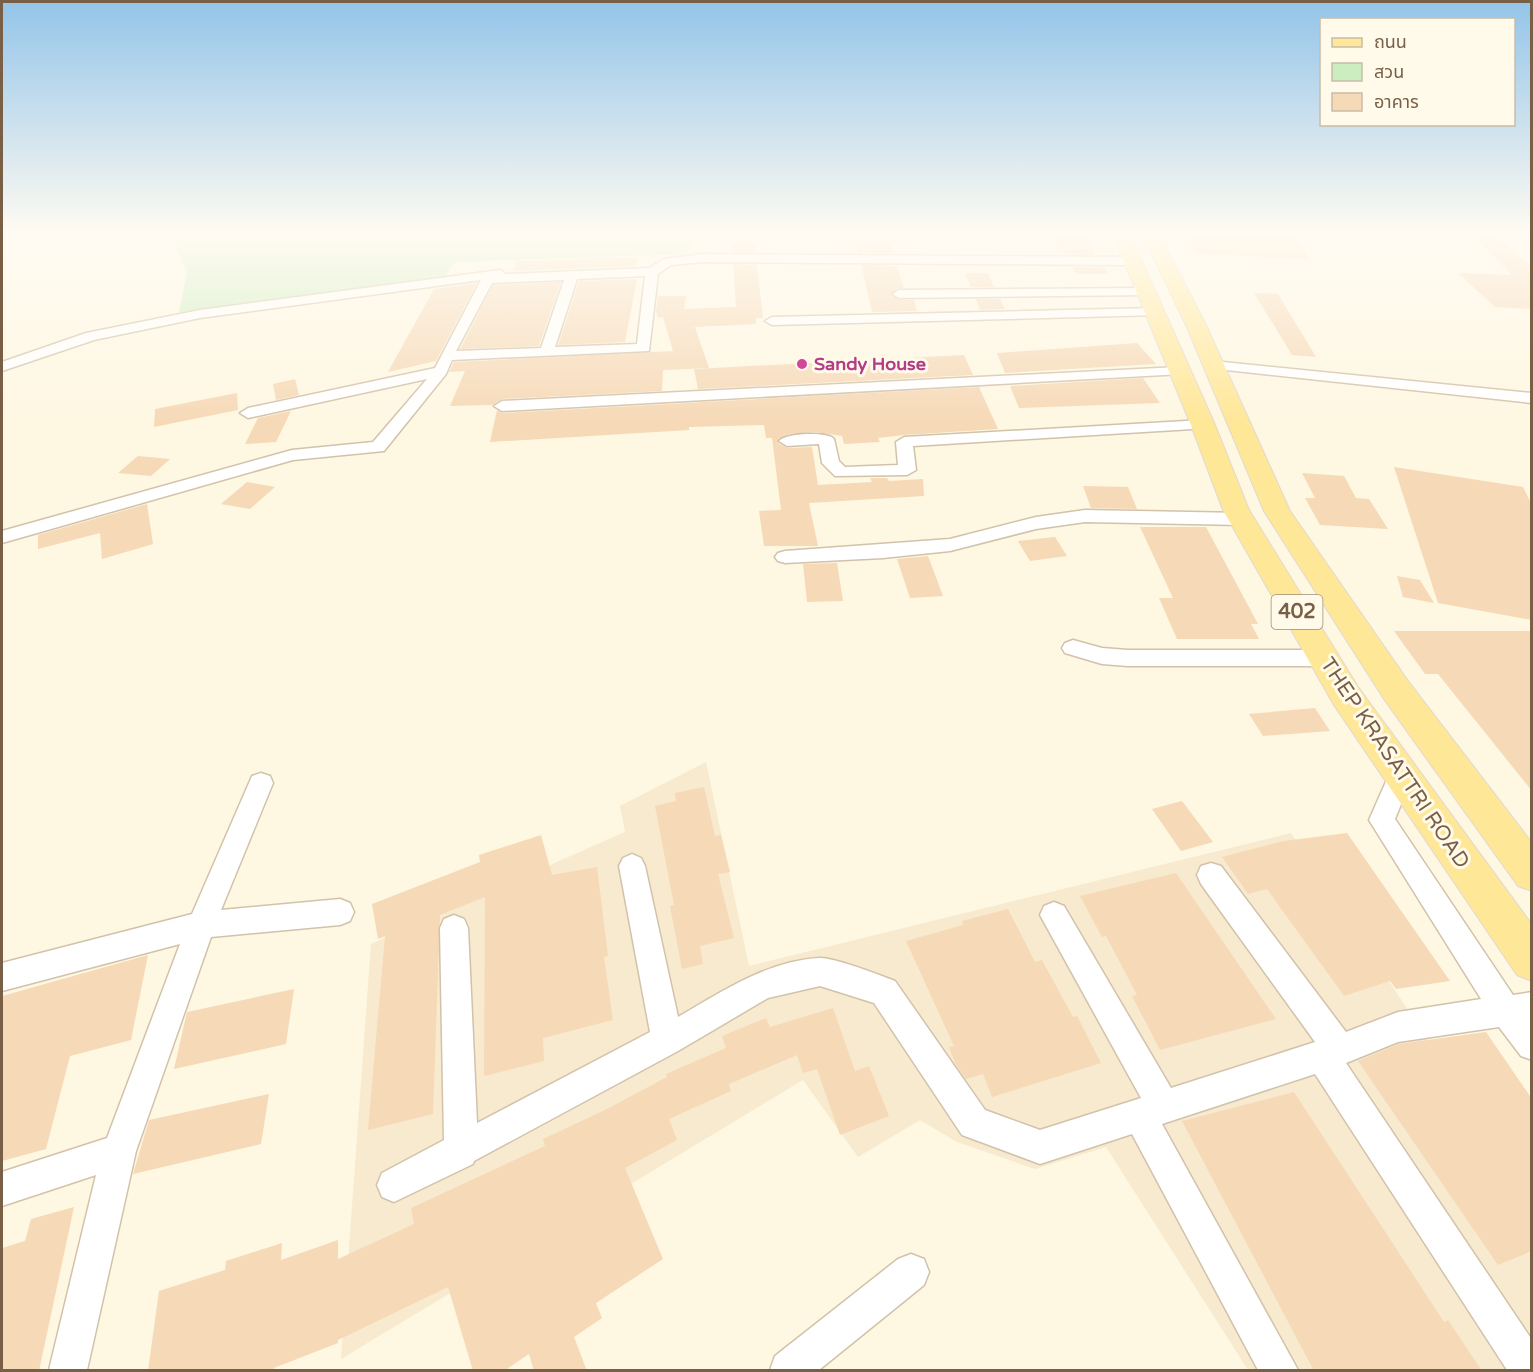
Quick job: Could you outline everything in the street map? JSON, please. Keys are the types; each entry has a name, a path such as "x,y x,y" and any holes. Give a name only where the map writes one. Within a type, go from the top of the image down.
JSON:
{"main road":[{"name":"THEP KRASATTRI ROAD","path":"1146,296 1242,519 1346,696 1532,961"},
{"name":"THEP KRASATTRI ROAD","path":"1180,296 1278,511 1396,690 1532,874"}],"street":[{"path":"2,367 91,336 200,314 335,296"},
{"path":"2,537 292,455 378,447 443,364 479,296"},
{"path":"546,353 566,296"},
{"path":"248,413 443,364 546,353 644,348 649,296"},
{"path":"962,296 1149,302"},
{"path":"772,321 1149,302"},
{"path":"1213,365 1532,398"},
{"path":"502,406 1178,371"},
{"path":"787,441 826,439 831,463 841,472 907,470 903,442 1203,425"},
{"path":"785,557 883,552 950,544 1036,523 1085,516 1242,519"},
{"path":"1073,648 1102,656 1128,658 1324,658"},
{"path":"1401,775 1382,819 1519,1009 1532,1045"},
{"path":"68,1371 119,1151 201,925 261,783"},
{"path":"632,866 667,1040"},
{"path":"1211,875 1331,1053 1529,1371"},
{"path":"2,977 201,925 340,912"},
{"path":"1054,915 1279,1371"},
{"path":"454,928 460,1152"},
{"path":"394,1185 460,1152 667,1040 763,985 820,972 884,991 974,1123 1040,1147 1331,1053 1398,1027 1519,1009"},
{"path":"2,1189 119,1151"},
{"path":"789,1371 911,1272"}],"shaded area":[{"path":"706,762 749,966 1291,833 1531,1196 1531,1370 1248,1370 1106,1147 1035,1169 957,1142 920,1120 858,1157 803,1080 341,1359 371,944 625,832 620,806"}],"green space":[{"path":"182,296 300,296 179,312"}],"building":[{"path":"430,296 470,296 436,361 388,372"},
{"path":"487,296 556,296 539,346 460,349"},
{"path":"574,296 634,296 625,342 558,345"},
{"path":"658,296 686,296 684,309 736,307 735,296 761,296 763,318 756,318 756,324 695,327 709,368 663,370 662,391 502,399 492,405 450,406 465,371 449,372 454,362 673,351 663,317 658,318 656,311"},
{"path":"868,296 892,296 899,300 914,300 917,311 872,312"},
{"path":"1256,296 1279,296 1316,357 1292,355"},
{"path":"1483,296 1532,296 1532,309 1495,307"},
{"path":"976,299 1000,299 1005,309 980,310"},
{"path":"1137,343 1156,364 1005,373 997,353"},
{"path":"964,355 973,375 698,389 694,369"},
{"path":"1143,378 1160,403 1019,408 1010,386"},
{"path":"295,379 299,395 276,400 273,384"},
{"path":"979,387 998,429 904,435 878,438 880,442 844,444 842,436 816,432 789,434 778,439 778,443 787,448 812,447 818,485 872,482 870,478 887,478 889,481 923,479 924,496 809,503 818,546 764,546 759,511 781,510 772,438 766,438 764,425 689,427 689,430 490,442 497,410 502,413"},
{"path":"237,393 238,410 154,427 155,409"},
{"path":"291,411 276,442 245,444 258,418"},
{"path":"138,456 170,459 151,476 118,473"},
{"path":"1394,467 1523,487 1532,505 1532,620 1438,603"},
{"path":"1302,473 1344,476 1356,498 1369,499 1388,529 1320,525 1305,498 1315,498"},
{"path":"247,482 275,487 250,509 221,504"},
{"path":"1083,486 1128,487 1137,509 1091,508"},
{"path":"147,504 153,544 102,559 100,533 38,549 38,535"},
{"path":"1140,527 1206,527 1258,624 1251,624 1259,639 1177,639 1159,598 1173,598"},
{"path":"1055,537 1067,556 1030,561 1018,541"},
{"path":"928,556 943,596 910,598 897,559"},
{"path":"837,563 843,601 807,602 803,564"},
{"path":"1397,576 1420,580 1434,603 1403,597"},
{"path":"1394,631 1532,631 1532,791 1438,674 1425,674"},
{"path":"1315,708 1330,731 1263,736 1249,714"},
{"path":"704,787 715,836 721,835 730,872 718,874 734,938 700,946 703,964 682,969 670,906 674,905 655,806 676,801 675,793"},
{"path":"1182,801 1213,842 1181,851 1152,809"},
{"path":"1347,833 1450,981 1396,989 1390,981 1344,996 1267,889 1248,894 1222,857 1284,841"},
{"path":"541,835 552,875 597,867 608,956 604,957 613,1020 543,1038 544,1061 484,1076 485,897 440,915 433,1114 368,1130 385,936 378,939 372,904 480,862 479,855"},
{"path":"1176,873 1276,1019 1160,1050 1132,996 1137,995 1106,936 1102,937 1080,896"},
{"path":"1008,909 1035,962 1042,960 1073,1017 1077,1016 1101,1063 992,1097 983,1074 966,1079 956,1065 949,1047 954,1046 906,941 963,925 962,921"},
{"path":"148,955 131,1040 70,1056 46,1149 2,1161 2,996"},
{"path":"294,989 286,1044 174,1069 187,1012"},
{"path":"833,1008 855,1071 869,1066 889,1116 840,1135 817,1069 803,1073 797,1055 729,1084 731,1091 669,1119 677,1140 625,1168 663,1259 596,1303 602,1318 574,1337 587,1371 534,1371 529,1354 504,1371 473,1371 448,1287 338,1340 338,1343 274,1368 274,1371 148,1371 159,1291 225,1270 226,1261 282,1243 281,1260 338,1240 338,1259 414,1224 411,1208 545,1146 543,1139 605,1110 667,1077 666,1074 726,1048 722,1036 766,1018 770,1027"},
{"path":"1486,1032 1532,1099 1532,1251 1498,1265 1358,1061 1399,1044"},
{"path":"1294,1092 1444,1322 1448,1320 1482,1371 1314,1371 1182,1121"},
{"path":"269,1094 261,1144 133,1174 149,1120"},
{"path":"74,1207 39,1371 2,1371 2,1248 25,1241 31,1219"}],"place":[{"name":"Sandy House","path":"802,364"}]}
